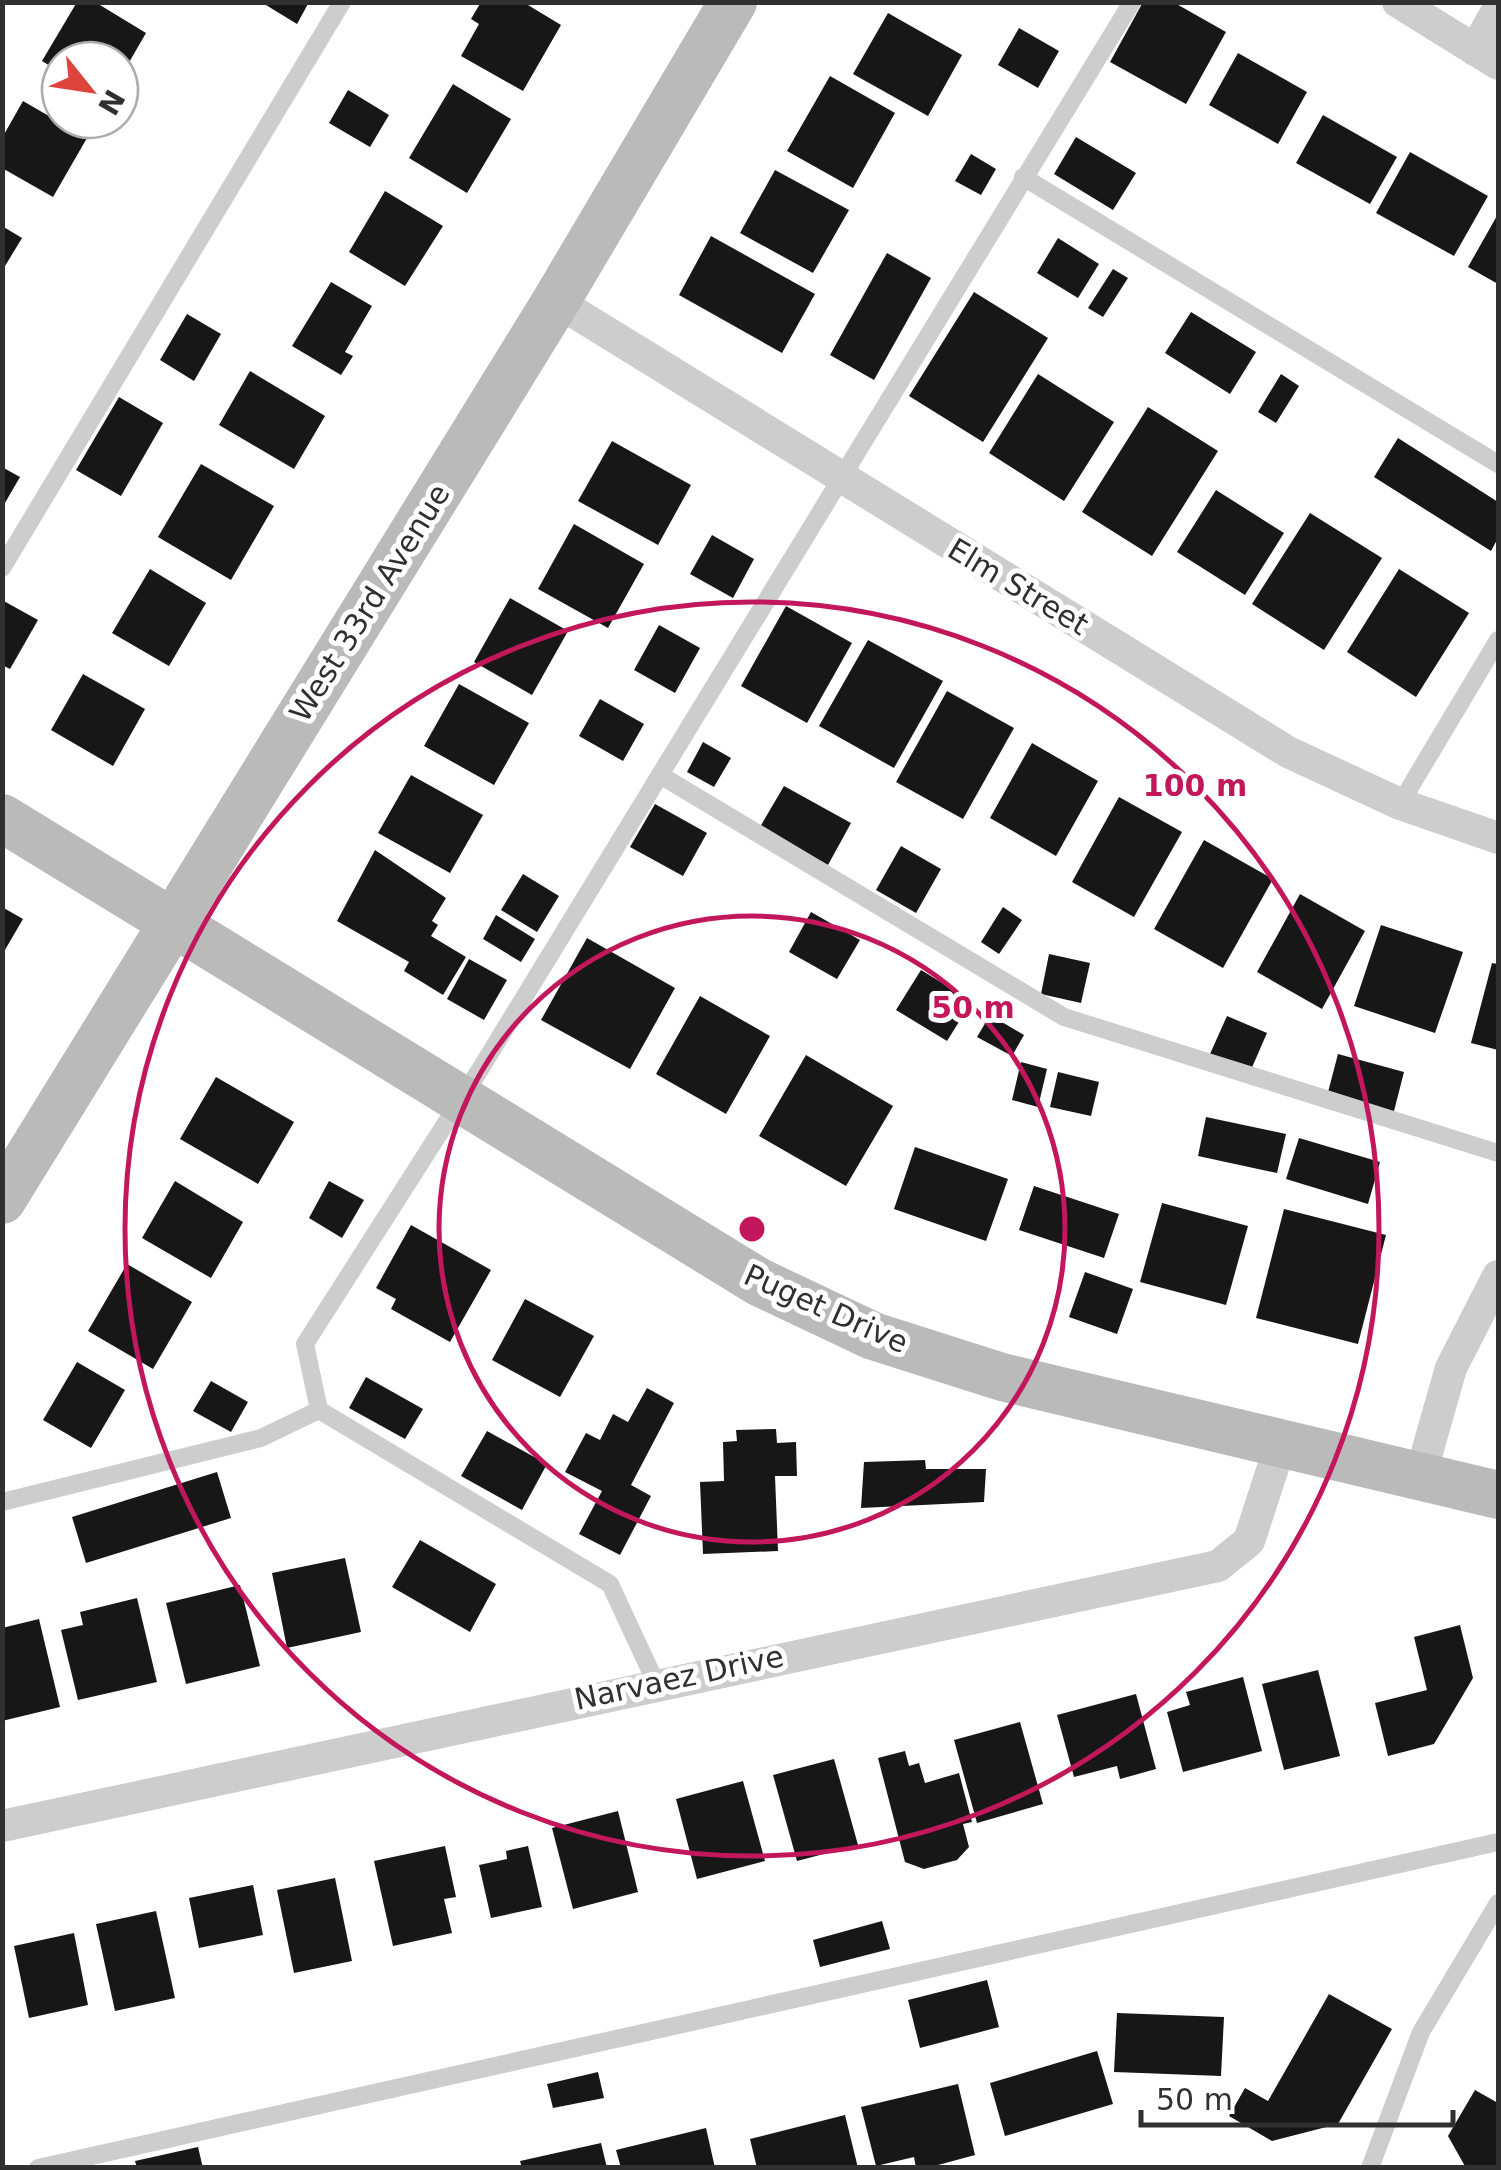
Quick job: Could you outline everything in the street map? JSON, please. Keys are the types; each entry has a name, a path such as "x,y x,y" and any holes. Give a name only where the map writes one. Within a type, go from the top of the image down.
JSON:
{"street":[{"name":"West 33rd Avenue","path":"2,1200 556,301 733,2"},
{"path":"1398,2 1487,57 1498,9"},
{"name":"Elm Street","path":"556,301 1288,752 1400,804 1498,838"},
{"name":"Puget Drive","path":"2,818 759,1282 873,1336 1002,1376 1498,1495"},
{"path":"1420,1476 1452,1368 1498,1276"},
{"name":"Narvaez Drive","path":"2,1826 656,1683 1218,1566 1249,1541 1281,1444"}],"lane":[{"path":"2,568 342,2"},
{"path":"656,1683 610,1584 319,1410 305,1344 460,1100 1132,2"},
{"path":"1023,177 1498,464"},
{"path":"1400,804 1498,640"},
{"path":"660,775 1064,1017 1498,1154"},
{"path":"2,1502 261,1438 319,1410"},
{"path":"38,2168 1498,1842"},
{"path":"1370,2168 1421,2032 1498,1903"}],"building":[{"path":"77,2 95,2 146,33 140,43 140,40 54,40"},
{"path":"261,2 309,2 297,24"},
{"path":"481,2 523,2 561,25 523,91 461,56 479,24 471,19"},
{"path":"1143,2 1173,2 1226,32 1186,104 1110,62"},
{"path":"888,13 962,55 928,116 853,74"},
{"path":"1019,28 1059,51 1038,88 998,65"},
{"path":"1238,53 1307,92 1278,144 1209,105"},
{"path":"830,76 895,113 853,188 787,151"},
{"path":"453,84 511,119 467,193 409,158"},
{"path":"348,90 389,115 370,147 329,123"},
{"path":"23,101 40,111 40,140 86,140 53,197 2,168 2,138"},
{"path":"1323,115 1397,157 1370,204 1296,163"},
{"path":"1076,137 1136,173 1113,210 1054,174"},
{"path":"1410,152 1488,196 1454,256 1376,213"},
{"path":"971,154 996,169 981,195 955,181"},
{"path":"775,170 849,210 813,273 740,233"},
{"path":"385,191 443,226 405,286 349,252"},
{"path":"1498,214 1498,284 1468,267"},
{"path":"2,226 22,238 2,271"},
{"path":"711,236 815,294 782,353 679,295"},
{"path":"1058,238 1099,264 1078,298 1037,273"},
{"path":"887,253 931,278 874,380 830,355"},
{"path":"1113,269 1128,278 1103,317 1088,308"},
{"path":"331,282 372,306 345,352 353,356 341,375 292,346"},
{"path":"974,292 1048,338 983,442 909,396"},
{"path":"1191,312 1256,352 1230,394 1165,353"},
{"path":"187,314 221,334 194,381 160,360"},
{"path":"250,371 325,416 294,469 219,425"},
{"path":"1038,374 1114,422 1064,501 989,453"},
{"path":"1281,374 1299,386 1276,423 1258,412"},
{"path":"119,397 163,423 121,496 76,470"},
{"path":"1148,407 1218,451 1152,556 1082,512"},
{"path":"1398,438 1498,502 1498,538 1491,551 1374,477"},
{"path":"612,441 691,485 658,545 578,501"},
{"path":"201,464 274,506 231,580 158,537"},
{"path":"2,467 20,477 2,508"},
{"path":"1216,490 1284,533 1245,595 1177,552"},
{"path":"1310,513 1382,558 1324,650 1252,604"},
{"path":"574,524 644,564 608,628 538,589"},
{"path":"712,535 754,559 733,598 690,574"},
{"path":"150,569 206,603 169,666 112,633"},
{"path":"1399,569 1469,613 1416,697 1347,652"},
{"path":"510,598 568,631 532,695 474,662"},
{"path":"2,600 38,620 10,669 2,665"},
{"path":"786,606 852,643 807,723 741,686"},
{"path":"659,625 700,648 675,693 634,670"},
{"path":"868,640 943,681 894,768 819,726"},
{"path":"83,674 145,709 113,766 51,730"},
{"path":"459,684 529,723 494,785 424,746"},
{"path":"947,691 1014,728 963,819 896,782"},
{"path":"600,699 644,724 623,761 579,736"},
{"path":"703,742 731,758 714,787 687,772"},
{"path":"1032,743 1098,781 1056,856 990,818"},
{"path":"411,775 483,815 450,873 378,833"},
{"path":"784,786 851,823 828,865 760,827"},
{"path":"1119,797 1182,832 1134,917 1072,882"},
{"path":"655,804 707,833 683,876 630,847"},
{"path":"1204,840 1273,879 1223,968 1154,929"},
{"path":"901,846 941,869 916,913 876,890"},
{"path":"375,850 446,898 432,921 438,925 431,936 466,957 443,995 404,971 409,962 337,921"},
{"path":"523,874 559,896 537,932 501,910"},
{"path":"1300,894 1365,931 1322,1009 1257,972"},
{"path":"2,907 23,919 2,955"},
{"path":"1003,907 1022,920 999,954 981,942"},
{"path":"811,912 860,940 837,979 789,952"},
{"path":"496,915 535,939 521,962 483,939"},
{"path":"1381,925 1463,952 1435,1033 1354,1006"},
{"path":"587,938 675,988 630,1069 541,1020"},
{"path":"1049,954 1090,963 1081,1003 1041,994"},
{"path":"469,959 507,980 484,1020 447,999"},
{"path":"1492,963 1498,964 1498,1050 1471,1043"},
{"path":"921,970 972,1001 947,1041 896,1010"},
{"path":"700,996 770,1036 726,1114 656,1074"},
{"path":"990,1015 1024,1035 1012,1056 977,1037"},
{"path":"1227,1016 1267,1033 1250,1072 1210,1054"},
{"path":"1338,1054 1404,1072 1393,1115 1327,1096"},
{"path":"806,1055 893,1106 846,1186 759,1136"},
{"path":"1021,1062 1047,1069 1038,1107 1012,1100"},
{"path":"1058,1072 1099,1082 1091,1116 1050,1107"},
{"path":"216,1077 294,1122 258,1184 180,1139"},
{"path":"1206,1117 1286,1134 1277,1173 1198,1156"},
{"path":"1299,1138 1380,1162 1368,1204 1286,1179"},
{"path":"915,1147 1008,1179 986,1241 894,1209"},
{"path":"175,1181 243,1222 211,1278 142,1238"},
{"path":"329,1181 364,1200 342,1238 309,1218"},
{"path":"1034,1186 1119,1214 1104,1258 1019,1230"},
{"path":"1162,1203 1248,1226 1226,1305 1140,1282"},
{"path":"1284,1209 1386,1235 1358,1344 1256,1318"},
{"path":"411,1225 491,1270 450,1342 391,1309 396,1299 376,1288"},
{"path":"127,1264 192,1302 153,1369 88,1331"},
{"path":"1085,1272 1133,1289 1117,1334 1069,1317"},
{"path":"525,1299 594,1336 560,1397 492,1360"},
{"path":"77,1362 125,1390 91,1448 43,1420"},
{"path":"366,1377 423,1409 405,1439 349,1408"},
{"path":"211,1381 248,1402 231,1432 193,1411"},
{"path":"647,1388 674,1403 631,1485 651,1496 620,1555 579,1534 602,1491 565,1472 586,1433 600,1440 613,1414 628,1422"},
{"path":"776,1429 777,1443 796,1442 797,1476 775,1476 778,1551 703,1554 700,1482 724,1481 723,1442 737,1441 736,1430"},
{"path":"487,1431 547,1464 522,1510 461,1476"},
{"path":"925,1460 926,1469 986,1469 984,1502 861,1508 864,1462"},
{"path":"217,1472 231,1518 86,1563 72,1517"},
{"path":"420,1540 496,1584 470,1632 392,1587"},
{"path":"345,1558 361,1632 287,1648 272,1573"},
{"path":"240,1585 260,1666 186,1684 166,1603"},
{"path":"137,1598 157,1682 78,1700 61,1630 83,1625 80,1612"},
{"path":"39,1619 60,1707 2,1721 2,1628"},
{"path":"1460,1625 1473,1678 1434,1744 1388,1756 1375,1703 1427,1690 1414,1637"},
{"path":"1318,1670 1340,1756 1284,1770 1262,1684"},
{"path":"1243,1677 1262,1751 1183,1772 1167,1712 1190,1705 1186,1692"},
{"path":"1136,1694 1156,1769 1120,1779 1117,1766 1074,1777 1057,1715"},
{"path":"1020,1722 1043,1804 977,1823 954,1740"},
{"path":"905,1751 909,1766 919,1763 925,1783 959,1773 972,1822 963,1824 969,1847 957,1860 924,1869 905,1862 878,1758"},
{"path":"834,1759 858,1845 797,1861 773,1775"},
{"path":"743,1781 765,1861 697,1879 676,1799"},
{"path":"618,1811 638,1892 573,1909 552,1828"},
{"path":"445,1846 456,1897 444,1899 452,1933 393,1946 374,1861"},
{"path":"528,1846 542,1907 491,1918 479,1865 507,1859 506,1851"},
{"path":"335,1878 352,1961 294,1973 277,1890"},
{"path":"253,1885 263,1935 199,1948 189,1898"},
{"path":"156,1911 175,1998 115,2011 96,1924"},
{"path":"882,1921 890,1949 820,1967 813,1940"},
{"path":"74,1933 88,2005 29,2018 14,1946"},
{"path":"987,1980 999,2027 920,2048 908,2000"},
{"path":"1329,1994 1392,2029 1338,2124 1272,2141 1229,2116 1245,2088 1268,2101"},
{"path":"1117,2013 1224,2017 1221,2076 1114,2072"},
{"path":"1097,2051 1113,2104 1005,2136 990,2083"},
{"path":"598,2072 604,2098 553,2108 547,2084"},
{"path":"958,2084 975,2155 927,2168 916,2168 914,2157 876,2166 861,2107"},
{"path":"1475,2090 1498,2103 1498,2168 1466,2168 1448,2136"},
{"path":"845,2115 858,2168 757,2168 750,2139"},
{"path":"706,2128 715,2168 621,2168 616,2150"},
{"path":"601,2143 607,2168 522,2168 520,2161"},
{"path":"198,2147 203,2168 137,2168 135,2161"}]}
